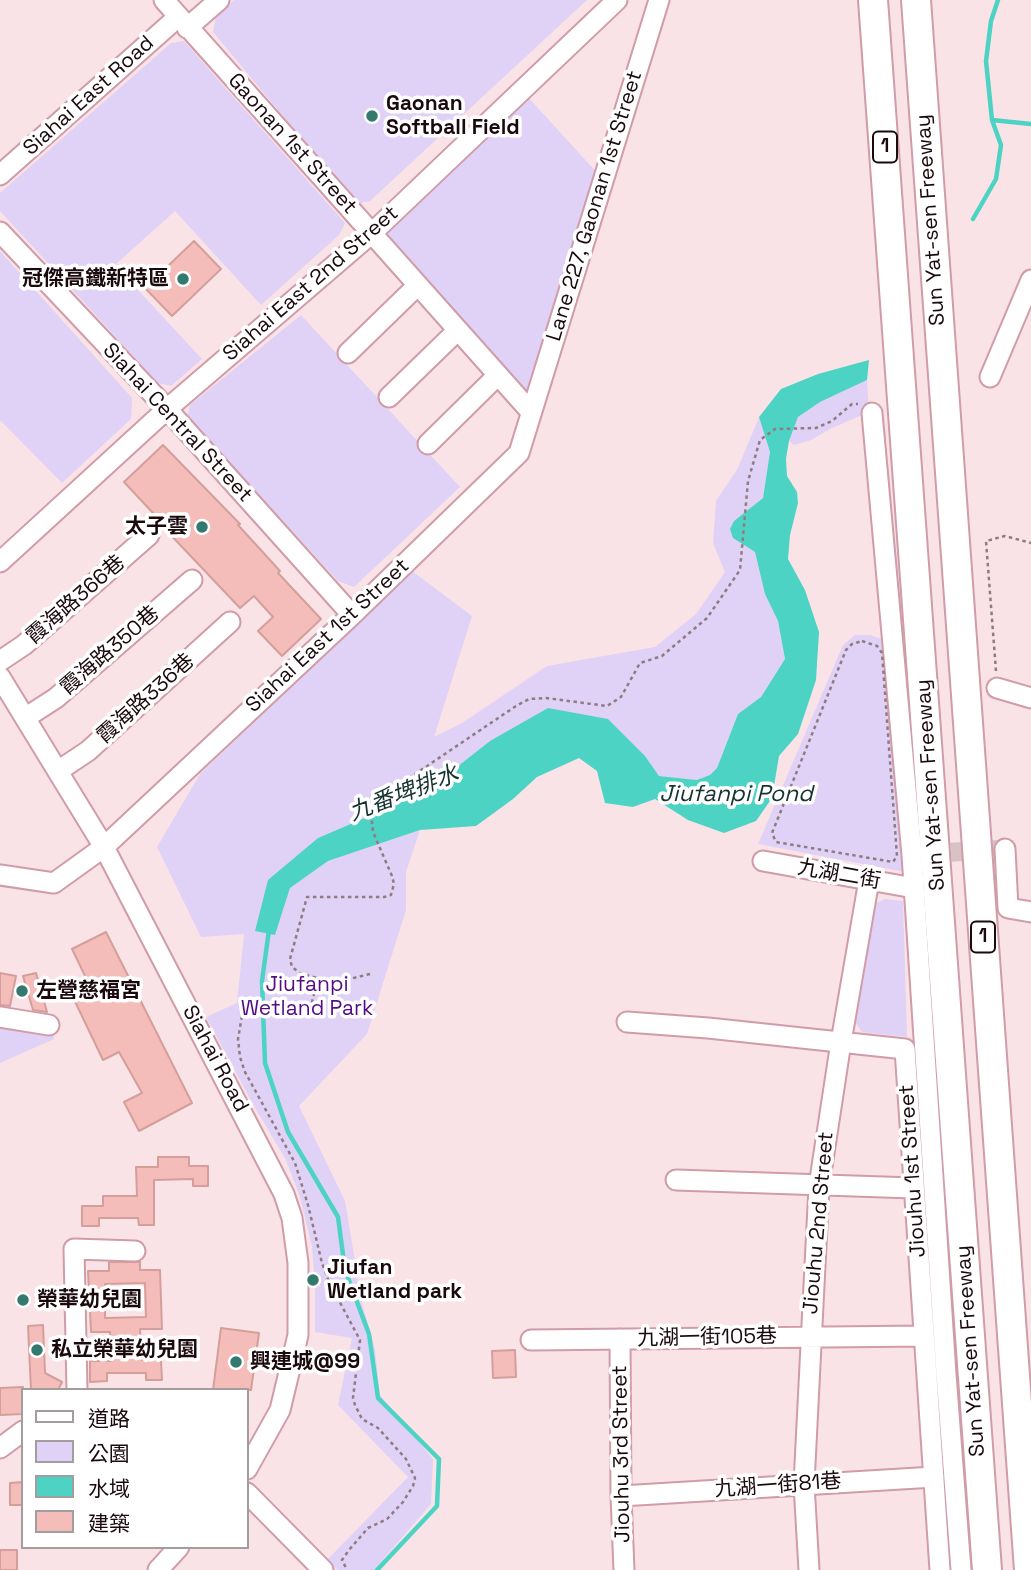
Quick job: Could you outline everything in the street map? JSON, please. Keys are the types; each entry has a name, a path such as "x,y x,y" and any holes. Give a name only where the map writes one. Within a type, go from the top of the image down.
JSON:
{"highway":[{"name":"Sun Yat-sen Freeway","path":"873,0 903,385 986,1570"},
{"name":"Sun Yat-sen Freeway","path":"916,0 1029,1570"}],"street":[{"name":"Gaonan 1st Street","path":"164,0 531,412"},
{"name":"Siahai East Road","path":"0,174 183,22 219,0"},
{"name":"Siahai East 2nd Street","path":"0,562 167,409 372,233 617,0"},
{"name":"Lane 227, Gaonan 1st Street","path":"531,412 659,0"},
{"name":"Siahai Central Street","path":"0,232 167,409 352,615"},
{"path":"990,377 1022,328 1031,280"},
{"path":"348,353 418,285"},
{"path":"389,397 458,330"},
{"path":"428,444 498,375"},
{"name":"Siahai East 1st Street","path":"0,875 54,883 104,847 352,615 519,453 531,412"},
{"path":"872,413 914,888 961,1570"},
{"name":"霞海路366巷","path":"0,662 24,645 149,535"},
{"name":"霞海路350巷","path":"25,718 56,698 192,580"},
{"name":"霞海路336巷","path":"58,771 88,751 230,622"},
{"name":"Siahai Road","path":"0,677 104,847 272,1166 292,1218 298,1263 298,1335 280,1410 248,1467"},
{"path":"997,688 1031,698"},
{"path":"1005,849 1008,908 1031,912"},
{"name":"九湖二街","path":"763,861 914,888"},
{"name":"Jiouhu 2nd Street","path":"809,1570 804,1484 819,1186 869,880"},
{"path":"0,1017 49,1025"},
{"name":"Jiouhu 1st Street","path":"627,1022 905,1049 940,1570"},
{"path":"676,1180 913,1188"},
{"path":"76,1388 74,1249 135,1251"},
{"name":"九湖一街105巷","path":"531,1340 925,1336"},
{"name":"Jiouhu 3rd Street","path":"620,1339 624,1570"},
{"path":"0,1448 21,1433"},
{"name":"九湖一街81巷","path":"621,1496 934,1477"},
{"path":"248,1494 323,1570"},
{"path":"158,1570 177,1549"}],"path":[{"path":"369,974 333,983 300,973 292,967 290,959 307,897 391,895 394,884 373,832 371,812 387,793 529,699 546,698 607,706 621,697 640,663 662,656 707,618 740,570 751,470 760,440 775,429 816,428 832,421 852,404 867,406 872,413"},
{"path":"997,688 986,541 1005,536 1031,543"},
{"path":"862,641 877,646 882,653 897,856 893,862 853,856 776,842 772,833 846,650 852,643 862,641"},
{"path":"318,979 311,1006 242,1016 238,1039 240,1058 295,1163 329,1282 360,1340 353,1398 355,1405 362,1419 378,1428 406,1459 415,1478 403,1502 387,1519 368,1528 349,1550 342,1560 347,1570"}],"green space":[{"name":"Gaonan Softball Field","path":"234,0 587,0 370,201 356,204 213,32 216,16"},
{"path":"184,41 345,223 339,235 261,305 175,211 115,265 202,359 171,386 158,383 0,211 0,193 171,43"},
{"path":"527,96 599,175 531,393 523,392 385,241 389,227"},
{"path":"0,251 132,398 131,419 62,483 0,420"},
{"path":"301,315 460,487 354,587 338,581 187,416 190,405"},
{"path":"867,380 869,412 811,440 794,445 789,441 798,417 820,402"},
{"name":"Jiufanpi Wetland Park","path":"759,417 770,452 763,498 734,521 733,538 755,552 765,594 778,621 785,659 761,697 738,714 717,768 710,776 697,780 659,776 645,756 490,741 453,770 376,813 318,838 268,881 275,935 290,888 328,861 420,830 406,872 406,910 367,1034 299,1106 345,1201 362,1303 375,1349 380,1395 433,1459 431,1504 374,1570 337,1570 328,1559 408,1477 338,1405 352,1338 315,1332 312,1247 300,1197 286,1160 206,1017 237,1003 244,934 201,937 157,847 200,774 412,571 472,616 434,737 462,723 547,666 655,647 696,614 725,572 713,543 716,501 738,468"},
{"path":"855,635 870,635 887,641 905,872 758,844 843,645"},
{"path":"885,899 903,901 907,1037 862,1032 855,1022 874,904"},
{"path":"0,1023 53,1032 54,1039 0,1063"}],"water":[{"name":"Jiufanpi Pond","path":"869,360 867,380 820,402 798,417 789,441 787,476 797,492 798,503 790,535 788,559 805,590 819,632 816,680 798,734 779,756 772,798 756,821 724,833 688,820 655,799 633,807 605,803 597,771 579,758 537,777 513,799 476,826 420,830 328,861 290,888 275,935 255,931 268,880 318,838 376,813 453,770 490,741 548,708 608,719 645,756 659,776 697,780 710,775 717,768 738,714 761,697 785,659 778,621 765,594 755,552 733,538 730,529 734,521 763,498 770,452 759,417 781,389 818,374"}],"building":[{"name":"冠傑高鐵新特區","path":"194,241 221,269 172,316 145,288"},
{"path":"163,445 240,524 238,525 280,571 278,573 321,619 282,656 258,631 273,617 254,596 240,608 124,482"},
{"path":"106,932 192,1103 139,1131 124,1102 142,1093 119,1052 103,1060 69,989 87,980 72,949"},
{"path":"0,973 16,976 10,1006 0,1005"},
{"path":"36,973 47,1012 33,1010 23,976"},
{"path":"158,1157 189,1157 189,1166 208,1166 208,1186 193,1186 193,1179 154,1180 154,1225 139,1225 138,1218 99,1218 99,1226 82,1226 82,1206 103,1206 103,1196 137,1196 136,1167 158,1167"},
{"path":"109,1262 140,1262 140,1270 160,1270 162,1329 140,1329 142,1360 161,1360 162,1380 146,1380 146,1373 107,1373 107,1381 90,1382 90,1361 111,1361 110,1332 91,1332 88,1271 109,1271","holes":["145,1283 146,1317 105,1318 105,1284"]},
{"name":"私立榮華幼兒園","path":"43,1325 45,1373 62,1382 59,1388 31,1388 28,1326"},
{"name":"興連城@99","path":"221,1328 259,1333 251,1390 213,1388"},
{"path":"515,1350 516,1377 493,1378 492,1351"},
{"path":"23,1387 21,1414 0,1415 0,1388"},
{"path":"21,1482 21,1505 10,1505 10,1483"},
{"path":"0,1550 17,1550 17,1570 0,1570"}],"waterway":[{"name":"九番埤排水","path":"973,219 996,179 1001,145 992,120 986,61 991,21 998,0"},
{"path":"992,120 1031,124"},
{"name":"九番埤排水","path":"269,930 262,981 265,1063 288,1132 338,1217 345,1270 369,1334 378,1398 439,1459 437,1506 377,1570"}],"tunnel":[{"path":"922,854 1005,849"}],"place":[{"name":"Gaonan Softball Field","path":"372,116"},
{"name":"冠傑高鐵新特區","path":"183,279"},
{"name":"太子雲","path":"202,527"},
{"name":"左營慈福宮","path":"22,991"},
{"name":"Jiufan Wetland park","path":"313,1280"},
{"name":"榮華幼兒園","path":"23,1300"},
{"name":"私立榮華幼兒園","path":"37,1350"},
{"name":"興連城@99","path":"236,1362"}]}
